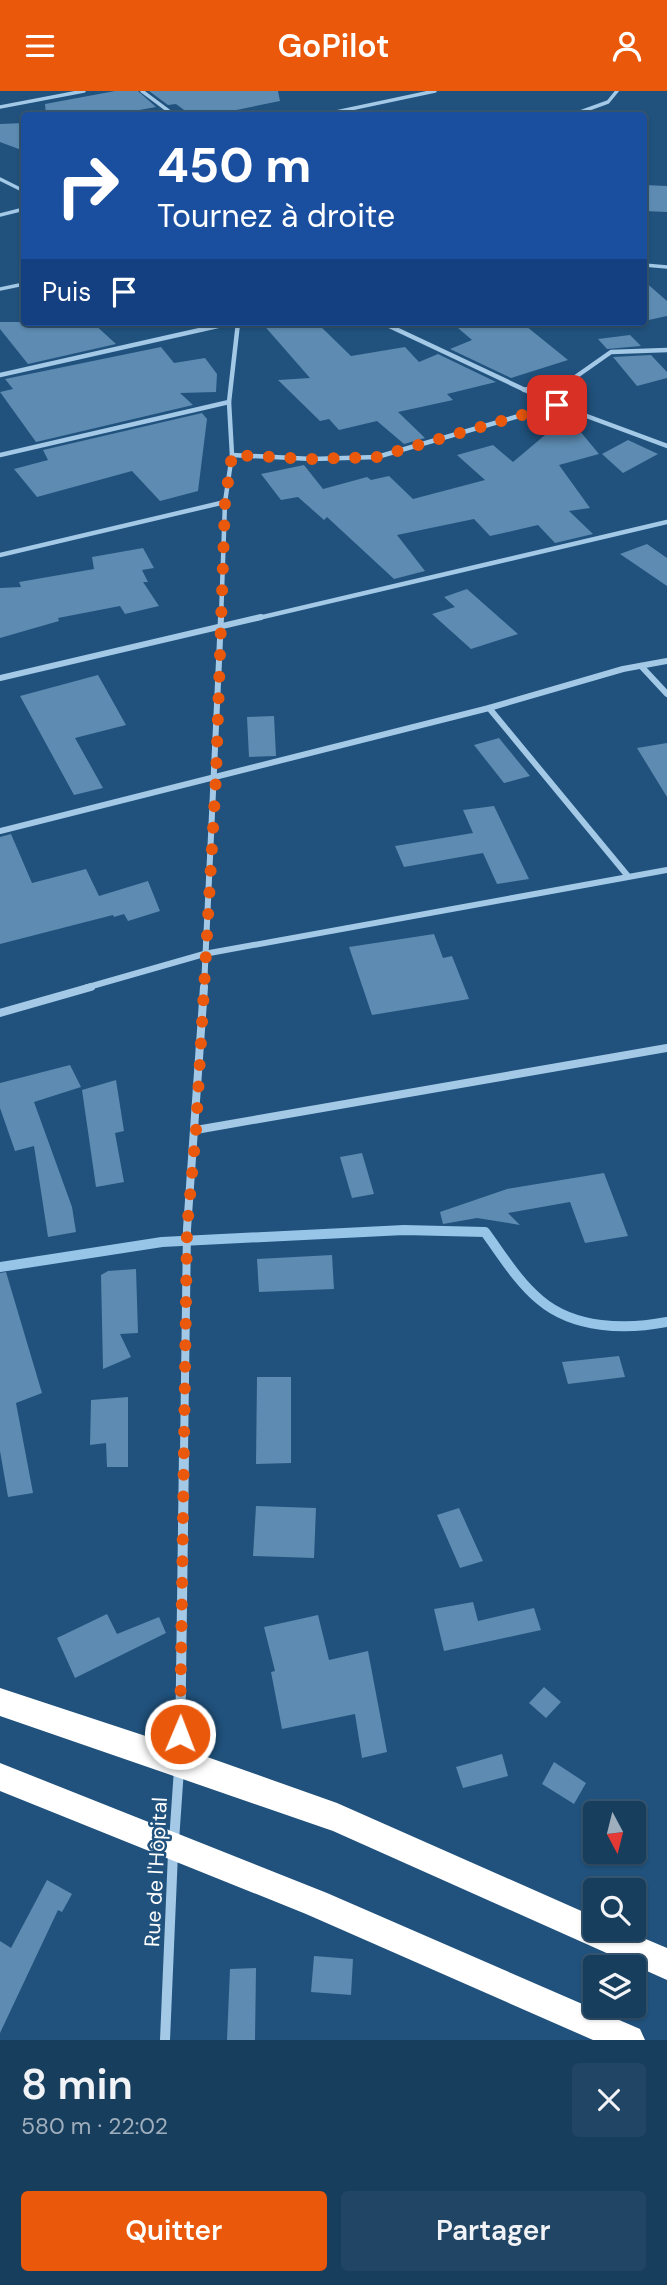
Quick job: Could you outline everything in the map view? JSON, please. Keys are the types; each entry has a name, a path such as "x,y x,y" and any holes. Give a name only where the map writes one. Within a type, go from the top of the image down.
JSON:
{"highway":[{"path":"0,1702 179,1761 337,1818 667,1964"},
{"path":"0,1777 173,1843 438,1952 629,2040"}],"street":[{"path":"0,107 84,91"},
{"path":"142,91 170,112"},
{"path":"336,112 435,91"},
{"path":"580,112 608,102 617,91"},
{"path":"0,179 21,188"},
{"path":"0,215 21,210"},
{"path":"647,265 667,267"},
{"path":"0,289 21,285"},
{"path":"0,375 219,326"},
{"name":"Rue de l'Hôpital","path":"165,2040 179,1761 187,1229 196,1130 216,776 225,502 232,455 229,402 237,326"},
{"path":"388,326 557,405 667,446"},
{"path":"524,390 574,378 611,352 667,350"},
{"path":"0,455 229,402"},
{"path":"232,455 312,459 377,457 557,405"},
{"path":"0,555 225,502"},
{"path":"0,678 667,522"},
{"path":"0,831 667,661"},
{"path":"641,666 667,694"},
{"path":"489,708 627,875"},
{"path":"0,1013 204,954 627,875 667,870"},
{"path":"196,1130 667,1048"}],"building":[{"path":"115,91 138,91 156,107 135,112 46,112 45,104"},
{"path":"149,91 278,91 280,101 227,112 187,112 176,104 168,105"},
{"path":"21,123 21,150 0,142 0,124"},
{"path":"647,185 667,186 667,212 647,211"},
{"path":"647,284 667,301 667,316 647,320"},
{"path":"0,322 21,322 21,326 96,326 116,344 28,364 0,329"},
{"path":"264,326 320,326 351,356 405,347 419,362 438,354 496,382 447,394 453,400 398,412 425,438 404,444 377,421 339,430 329,419 320,421 278,380 310,378"},
{"path":"526,326 568,360 511,378 450,349 472,340 458,328"},
{"path":"630,335 641,346 607,349 598,339"},
{"path":"161,347 174,363 205,358 217,374 216,392 180,393 193,405 36,442 0,392 13,389 5,379"},
{"path":"651,355 667,372 667,378 637,386 613,357"},
{"path":"202,413 207,419 198,491 160,501 132,471 37,497 14,469 48,460 43,450"},
{"path":"570,426 579,430 599,454 559,465 590,508 569,511 593,534 555,543 538,525 490,536 474,519 397,535 425,571 394,579 327,517 324,520 298,497 281,500 261,474 304,465 323,489 367,477 371,480 389,476 413,499 485,480 457,455 493,445 513,462 551,430"},
{"path":"628,440 658,454 623,473 602,454"},
{"path":"647,544 667,558 667,586 620,554"},
{"path":"143,548 154,568 142,570 148,582 143,582 159,606 125,614 120,606 58,618 59,621 0,638 0,588 21,587 19,582 94,569 92,557"},
{"path":"467,589 518,634 471,649 432,614 455,607 444,597"},
{"path":"98,675 126,725 75,738 103,788 74,795 20,696"},
{"path":"274,716 276,756 249,757 247,717"},
{"path":"499,738 530,776 504,783 474,745"},
{"path":"667,743 667,797 637,748"},
{"path":"494,806 529,879 497,884 483,853 404,867 395,846 473,833 463,810"},
{"path":"11,834 32,883 86,869 99,896 148,881 160,911 128,921 124,914 113,915 0,944 0,837"},
{"path":"434,934 443,958 452,956 469,999 372,1015 349,947"},
{"path":"70,1065 81,1087 34,1102 72,1207 76,1232 48,1237 34,1146 15,1151 0,1108 0,1083"},
{"path":"116,1080 124,1131 115,1133 124,1182 96,1187 82,1090"},
{"path":"362,1153 374,1194 352,1198 340,1157"},
{"path":"604,1173 628,1236 585,1243 570,1202 508,1213 520,1225 477,1218 443,1224 440,1212 507,1189"},
{"path":"332,1255 334,1289 259,1292 257,1259"},
{"path":"136,1269 138,1333 120,1334 131,1357 103,1369 101,1275 108,1271"},
{"path":"6,1272 42,1393 16,1403 33,1493 8,1497 0,1451 0,1273"},
{"path":"619,1356 625,1377 568,1384 562,1362"},
{"path":"257,1377 291,1377 291,1463 256,1464"},
{"path":"128,1397 128,1467 107,1467 106,1443 90,1445 91,1400"},
{"path":"256,1506 316,1508 314,1558 253,1556"},
{"path":"459,1508 483,1561 460,1568 437,1515"},
{"path":"473,1602 478,1621 534,1608 541,1630 444,1651 434,1609"},
{"path":"107,1614 117,1634 159,1617 166,1633 75,1678 57,1638"},
{"path":"318,1615 329,1660 368,1651 387,1752 362,1758 355,1714 282,1729 271,1672 275,1671 264,1627"},
{"path":"544,1687 561,1702 546,1718 529,1703"},
{"path":"502,1754 508,1776 463,1788 456,1767"},
{"path":"554,1762 586,1783 574,1804 542,1784"},
{"path":"47,1880 72,1894 62,1912 58,1910 0,2033 0,1941 11,1948"},
{"path":"314,1956 353,1959 351,1995 311,1992"},
{"path":"256,1968 255,2040 227,2040 230,1969"}],"waterway":[{"path":"0,1267 162,1242 404,1230 485,1232 525,1285 540,1300 568,1317 618,1326 667,1322"}],"route":[{"path":"180,1734 187,1229 196,1130 216,776 225,502 232,455 349,460 377,457 557,405"}]}
